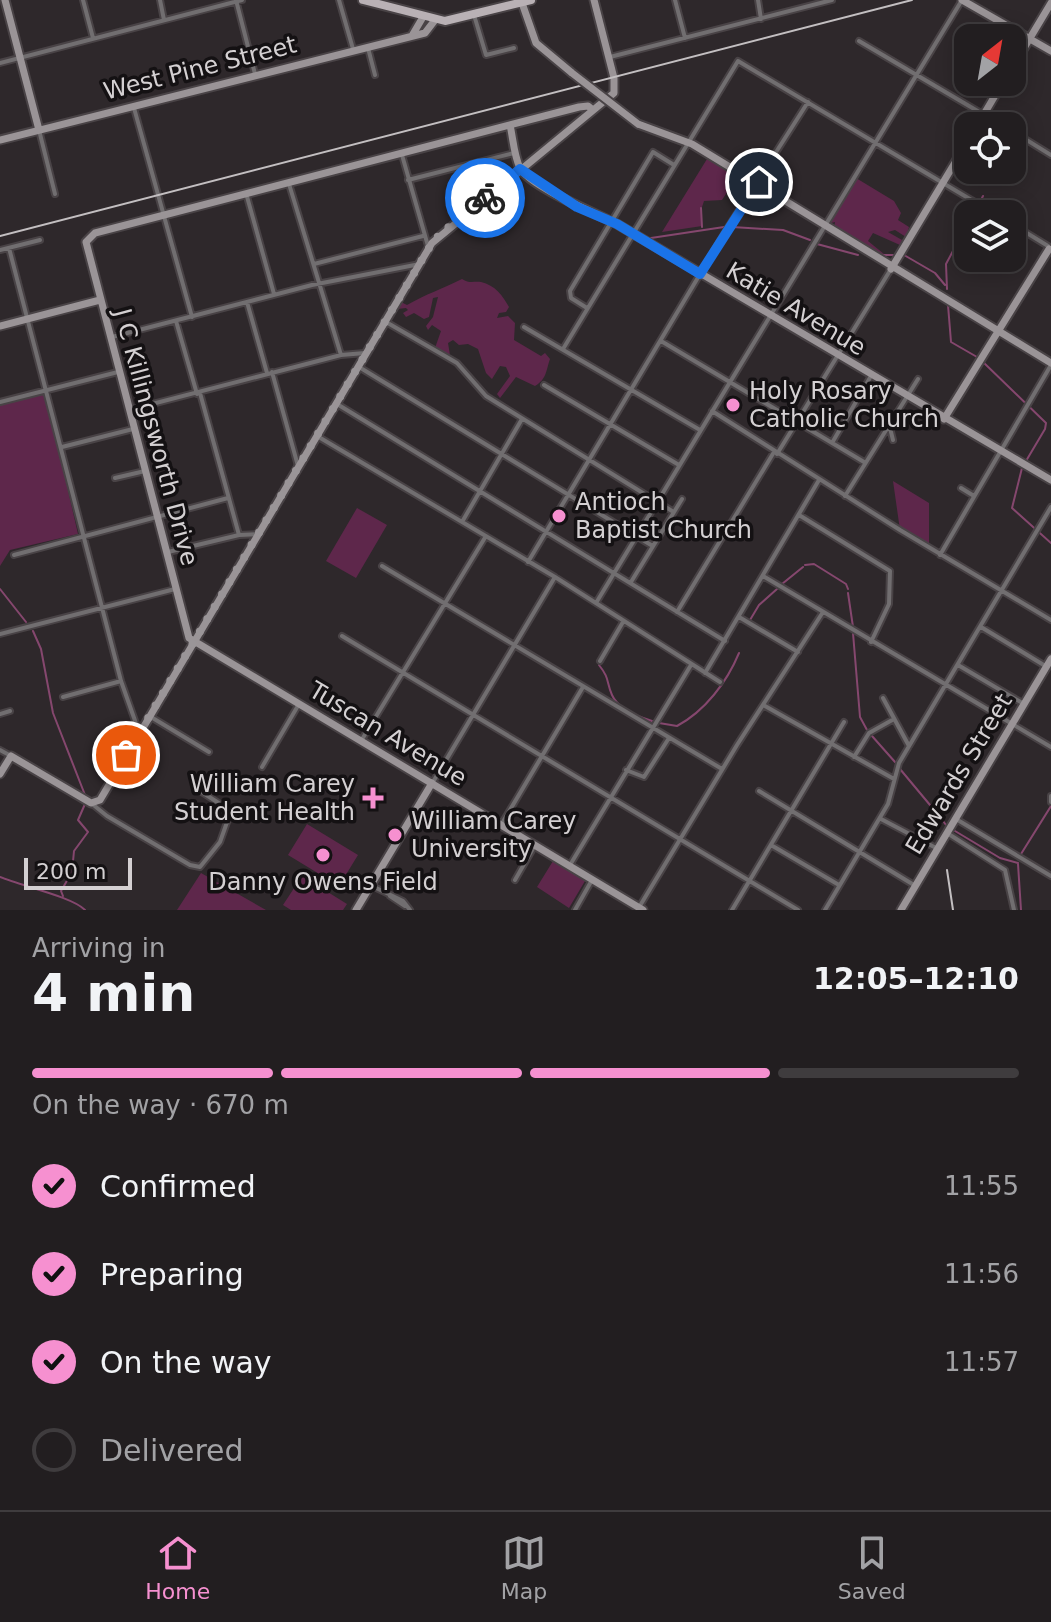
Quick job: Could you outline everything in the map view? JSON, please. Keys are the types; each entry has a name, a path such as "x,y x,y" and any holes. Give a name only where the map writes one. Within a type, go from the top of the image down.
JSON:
{"main road":[{"name":"West Pine Street","path":"363,0 435,20 474,15 526,1"}],"street":[{"path":"5,0 55,194"},
{"path":"83,0 93,38"},
{"path":"160,0 164,20"},
{"path":"0,63 238,0 255,74"},
{"path":"339,0 353,49"},
{"path":"91,803 100,800 429,248 440,234 614,93 616,86 594,0"},
{"path":"675,0 685,38"},
{"path":"758,0 761,19"},
{"path":"609,57 832,0"},
{"path":"596,603 962,0 1051,51"},
{"path":"526,1 536,43 638,124 688,143 1051,364 940,555"},
{"path":"1026,45 1051,3"},
{"path":"474,15 486,55 514,48"},
{"path":"411,35 423,17"},
{"name":"West Pine Street","path":"0,140 427,31 435,20"},
{"path":"859,41 979,112"},
{"path":"367,45 375,75"},
{"path":"563,349 738,61 972,200"},
{"path":"528,562 700,274 808,102"},
{"path":"165,214 603,103"},
{"path":"133,105 192,317"},
{"path":"584,106 593,110"},
{"path":"510,125 520,169"},
{"path":"1026,140 1051,155"},
{"path":"401,152 429,248"},
{"path":"408,180 516,152"},
{"path":"588,308 571,298 570,291 653,152 674,165"},
{"path":"677,612 798,423 954,165"},
{"name":"Katie Avenue","path":"520,169 577,207 633,234 906,398 1051,480"},
{"path":"289,182 341,355"},
{"path":"246,193 274,294"},
{"name":"J C Killingsworth Drive","path":"165,214 95,233 87,240 165,553 186,631 194,642"},
{"path":"944,419 1050,247 1026,232"},
{"path":"314,264 423,236"},
{"path":"0,250 40,240"},
{"path":"9,248 121,681 140,732"},
{"path":"110,337 274,294 420,264"},
{"path":"0,326 100,300"},
{"path":"247,302 299,467"},
{"path":"176,321 239,535"},
{"path":"386,322 457,363 486,396 672,511"},
{"path":"524,327 700,430"},
{"path":"661,341 864,462"},
{"path":"129,410 356,351 367,354"},
{"path":"359,367 651,545"},
{"path":"0,402 118,372"},
{"path":"831,443 871,376"},
{"path":"845,496 918,379"},
{"path":"544,385 679,465"},
{"path":"337,404 725,641"},
{"path":"712,411 940,555 1051,620"},
{"path":"462,522 522,419"},
{"path":"889,424 893,440"},
{"path":"62,447 133,429"},
{"path":"317,436 555,577 720,682"},
{"path":"115,478 145,471"},
{"path":"705,673 819,480"},
{"path":"961,488 974,496"},
{"path":"14,555 228,498"},
{"path":"631,583 651,545 682,499"},
{"path":"825,910 881,819 909,746 1051,507"},
{"path":"799,515 890,571 889,604 871,642"},
{"path":"165,553 239,535 259,534"},
{"path":"361,741 486,536"},
{"path":"382,566 722,769"},
{"path":"763,576 1051,747"},
{"path":"356,910 555,577"},
{"path":"0,634 175,589"},
{"path":"640,909 722,769 823,612"},
{"path":"739,617 798,652"},
{"path":"600,661 623,622"},
{"path":"981,627 1049,663"},
{"path":"342,636 798,910"},
{"name":"Tuscan Avenue","path":"194,642 640,909"},
{"name":"Edwards Street","path":"901,910 1049,663"},
{"path":"569,866 691,665"},
{"path":"958,665 1024,704"},
{"path":"63,697 121,681"},
{"path":"501,825 583,687"},
{"path":"883,698 909,746"},
{"path":"262,767 299,704"},
{"path":"765,706 894,779"},
{"path":"0,714 10,711"},
{"path":"149,716 209,752"},
{"path":"854,758 869,733 894,719"},
{"path":"732,910 844,722"},
{"path":"626,770 644,777 669,738"},
{"path":"0,750 197,868 202,866 220,842 231,811 197,789"},
{"path":"0,774 11,756"},
{"path":"759,791 916,886"},
{"path":"881,819 938,849"},
{"path":"956,819 1051,876"},
{"path":"947,833 1005,870 1014,910"},
{"path":"515,880 535,845"},
{"path":"771,845 839,885"},
{"path":"575,910 592,880"},
{"path":"370,885 408,908"}],"shaded area":[{"path":"707,159 737,177 722,200 704,201 702,226 662,232"},
{"path":"856,178 894,201 901,213 898,220 909,227 906,237 895,230 888,232 902,240 900,245 873,233 868,241 884,254 875,254 834,228 835,222 827,224"},
{"path":"462,279 486,283 498,292 509,307 497,318 508,316 515,323 514,340 541,356 545,353 550,359 546,374 535,386 516,377 500,398 497,394 510,376 506,367 500,366 492,379 486,373 478,349 468,344 459,345 453,340 448,343 450,355 435,348 441,331 432,325 428,330 426,326 433,317 438,297 433,298 429,317 424,319 414,313 406,317 403,313 408,310 406,308 397,309 401,302 407,305"},
{"path":"46,394 78,534 10,550 0,566 0,405"},
{"path":"893,481 929,503 929,549 900,530"},
{"path":"357,508 387,525 356,578 326,561"},
{"name":"Danny Owens Field","path":"307,824 358,855 339,886 288,855"},
{"path":"553,861 585,881 569,908 537,887"},
{"path":"201,873 266,910 177,910"},
{"path":"302,876 347,904 343,910 291,910 283,905"}],"waterway":[{"path":"981,200 983,196"},
{"path":"701,208 702,227"},
{"path":"651,238 724,227"},
{"path":"732,227 783,230 810,240"},
{"path":"817,244 858,255"},
{"path":"947,289 946,264 954,249"},
{"path":"880,255 894,255"},
{"path":"904,255 935,273 945,285"},
{"path":"948,305 951,342 977,357"},
{"path":"982,361 1046,423 1026,461"},
{"path":"1022,468 1012,508 1051,543"},
{"path":"805,565 814,564 846,584 848,589"},
{"path":"782,584 803,567"},
{"path":"0,589 26,622"},
{"path":"750,620 759,605 777,589"},
{"path":"848,593 853,627"},
{"path":"33,631 41,649 53,713 85,795"},
{"path":"853,633 860,717 867,730"},
{"path":"659,723 677,726 697,712 721,685 739,653"},
{"path":"599,665 615,700 635,715 652,721"},
{"path":"872,736 895,762"},
{"path":"900,769 935,811"},
{"path":"63,896 61,891 72,872 74,851 88,832 78,820 85,804"},
{"path":"1021,854 1051,806"},
{"path":"943,821 946,825"},
{"path":"955,831 1000,858 1018,863"},
{"path":"1018,864 1021,910"},
{"path":"0,877 58,896 85,910"}],"railway":[{"path":"0,236 912,0"},
{"path":"947,870 953,910"}],"way so far":[{"path":"126,755 429,248 440,234 485,198"}],"place":[{"name":"Holy Rosary Catholic Church","path":"733,405"},
{"name":"Antioch Baptist Church","path":"559,516"},
{"name":"William Carey Student Health","path":"373,798"},
{"name":"William Carey University","path":"395,835"},
{"name":"Danny Owens Field","path":"323,855"}],"route":[{"path":"485,198 520,169 577,207 617,224 700,274 759,182"}]}
